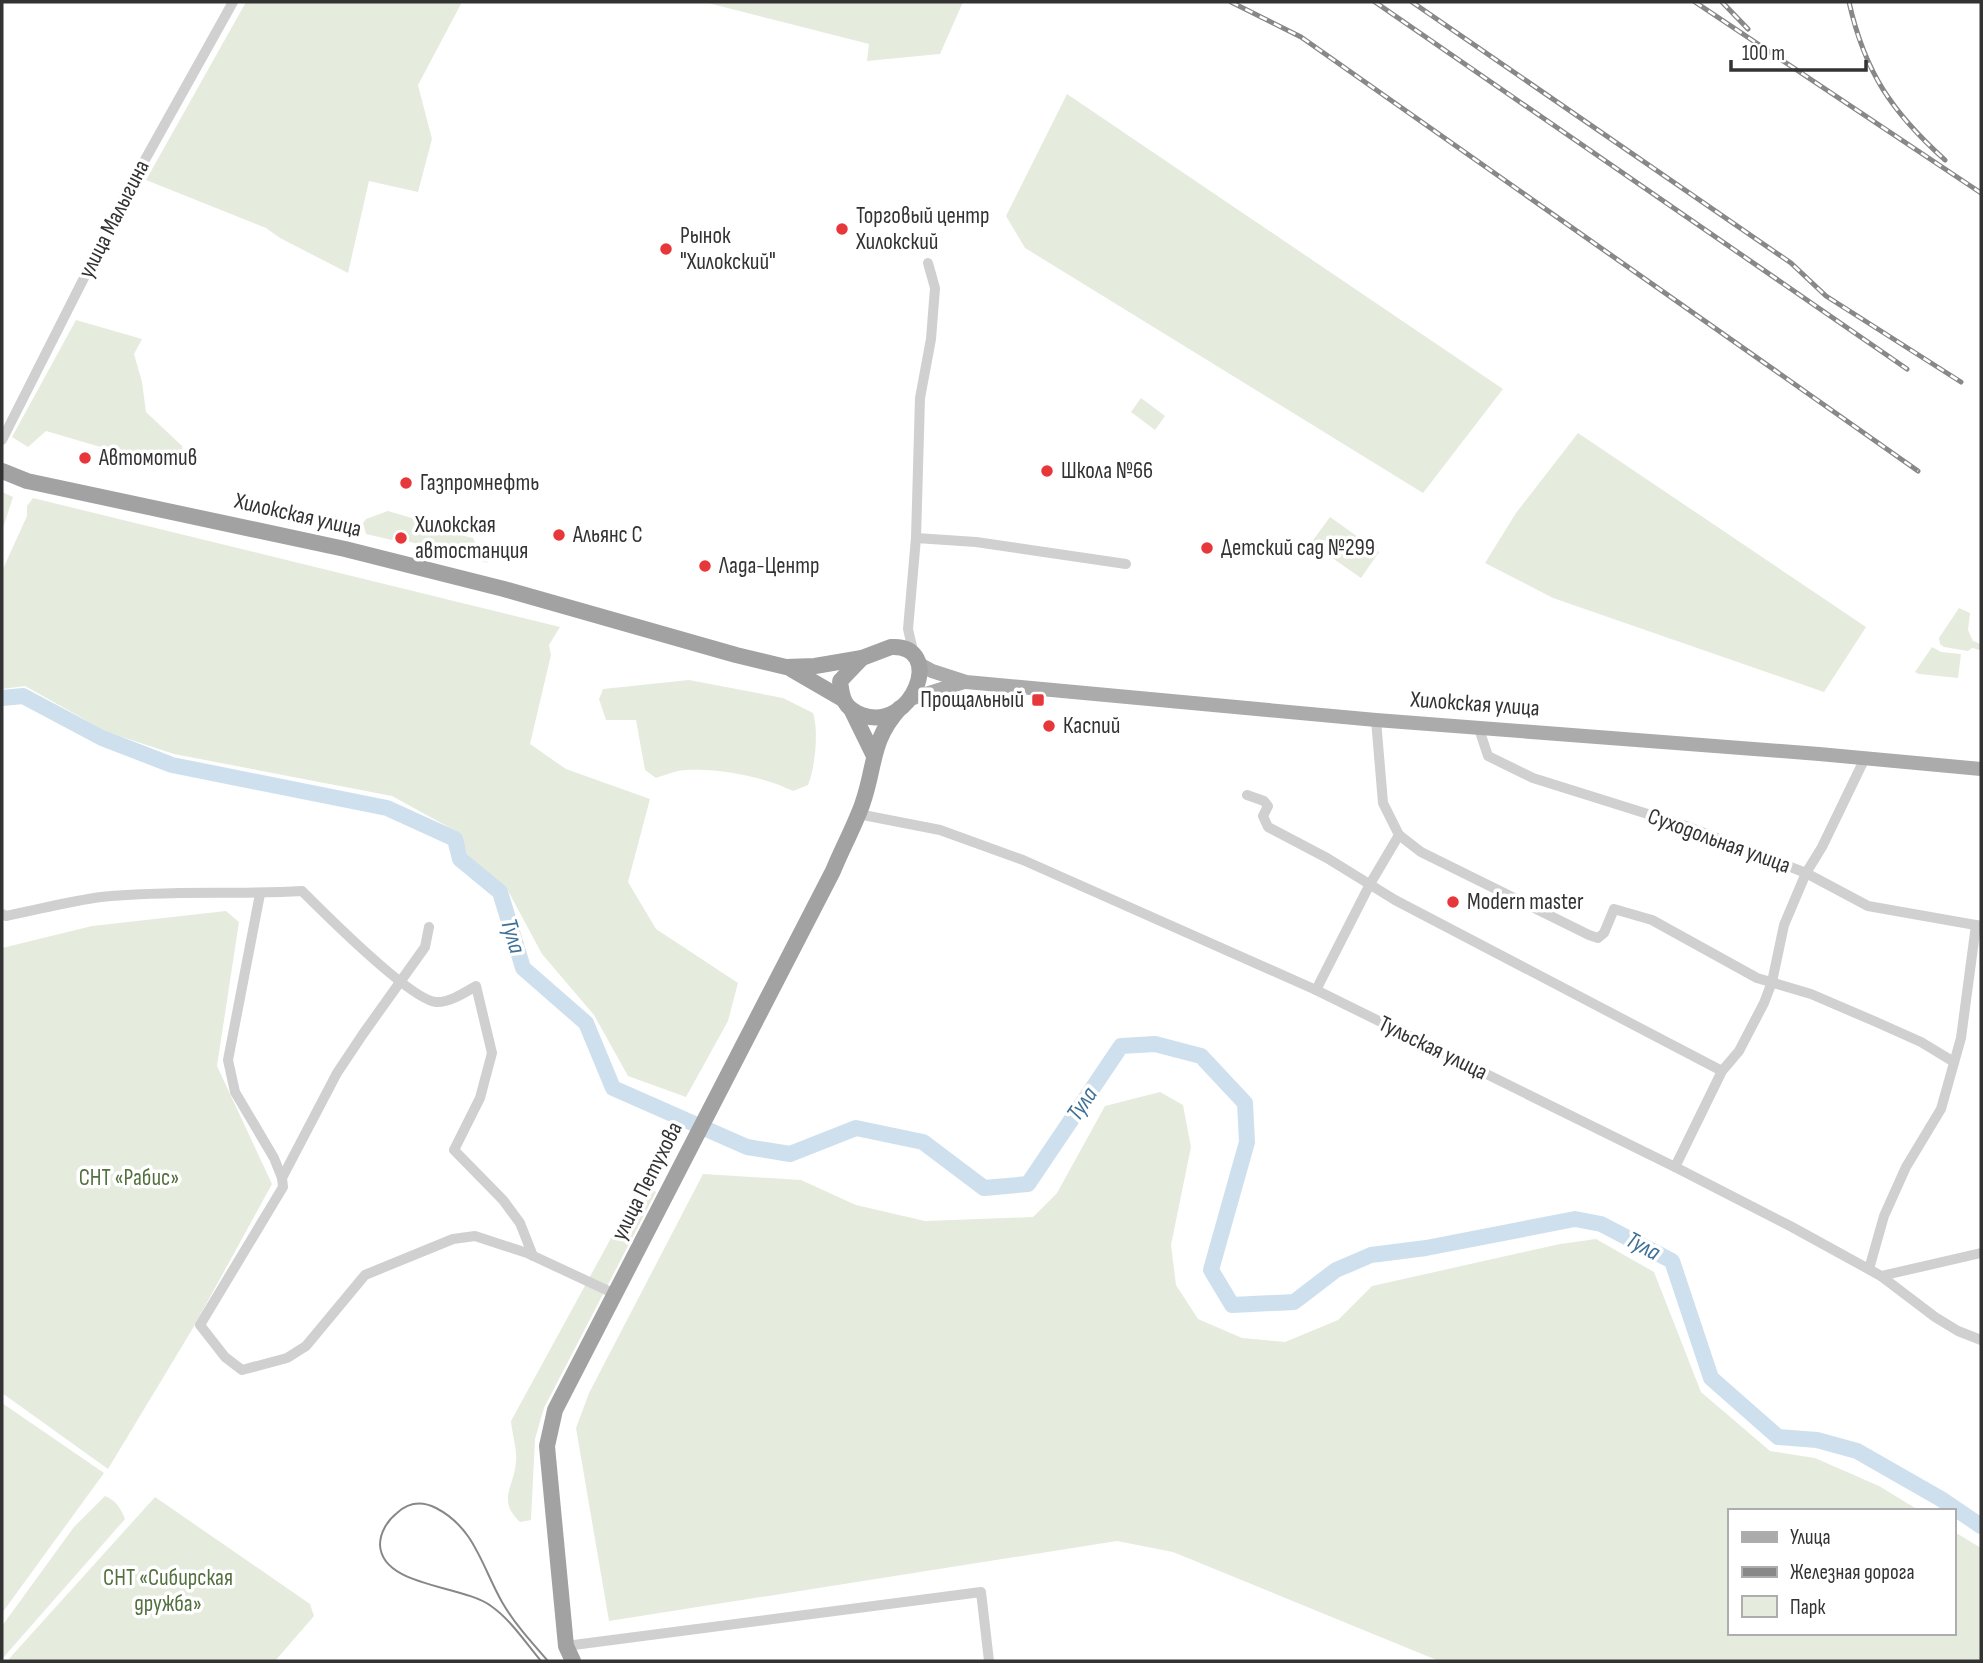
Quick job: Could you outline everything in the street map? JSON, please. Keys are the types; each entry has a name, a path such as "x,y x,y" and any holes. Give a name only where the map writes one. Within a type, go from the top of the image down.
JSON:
{"highway":[{"name":"Хилокская улица","path":"2,471 27,481 345,549 505,589 786,667"},
{"path":"891,647 899,647 916,660 917,689 905,704 888,715 876,718 847,704 786,667 814,666 862,658 891,647"},
{"path":"862,658 840,681 847,704 874,756"},
{"name":"улица Петухова","path":"573,1661 563,1654 547,1446 555,1410 833,871 858,814 886,723 905,704"}],"main road":[{"path":"916,660 932,671 966,682"},
{"path":"905,704 966,682"},
{"name":"Хилокская улица","path":"966,682 1376,720 1478,726 1981,769"}],"street":[{"name":"улица Малыгина","path":"2,440 132,183 233,2"},
{"path":"916,660 908,629 916,538 920,398 932,339 935,288 928,263"},
{"path":"916,538 976,542 1126,564"},
{"path":"891,647 908,629"},
{"path":"1376,720 1383,803 1399,835 1420,852 1598,938 1604,933 1614,909 1652,920 1756,978 1811,994 1921,1042 1954,1062"},
{"name":"Суходольная улица","path":"1478,726 1488,756 1533,778 1686,826 1806,873 1868,906 1979,926"},
{"path":"1675,1167 1721,1071 1739,1051 1772,982 1784,925 1806,873 1822,847 1865,758"},
{"path":"1247,795 1264,801 1268,806 1263,816 1268,827 1395,900 1721,1071"},
{"name":"Тульская улица","path":"858,814 940,830 1023,860 1316,990 1675,1167 1869,1269 1958,1331 1981,1340"},
{"path":"1316,990 1370,884 1399,835"},
{"path":"2,914 6,916 100,897 302,891 349,937 423,997 436,1002 457,997 476,986 492,1053 480,1098 454,1150 477,1172 520,1223 533,1256"},
{"path":"260,894 228,1060 235,1092 274,1158 283,1187 200,1325 225,1357 242,1370 287,1359 306,1346 365,1275 453,1239 475,1236 533,1256 615,1294"},
{"path":"1869,1269 1884,1216 1906,1167 1941,1109 1969,992 1979,926"},
{"path":"282,1178 337,1073 425,947 429,927"},
{"path":"1881,1276 1981,1253"},
{"path":"563,1654 981,1592 989,1661"}],"green space":[{"path":"246,2 462,2 418,85 432,139 418,192 369,181 348,273 266,228 146,180"},
{"path":"704,2 963,2 940,54 867,61 869,44"},
{"path":"1067,94 1503,389 1423,493 1025,248 1006,216"},
{"path":"76,320 142,339 134,354 142,382 146,412 182,446 183,457 172,468 46,431 28,447 12,437"},
{"path":"1141,398 1165,416 1155,430 1131,412"},
{"path":"1578,433 1866,627 1824,692 1553,598 1485,563 1516,513"},
{"path":"2,492 13,497 2,531"},
{"path":"33,498 560,627 549,645 551,655 530,744 566,769 650,799 628,882 656,929 738,983 728,1021 686,1097 628,1076 594,1015 542,954 507,889 468,856 461,834 392,796 174,754 107,732 25,686 2,689 2,571 27,516 27,506"},
{"path":"388,511 439,526 439,530 473,538 488,563 407,541 408,534 397,531 392,540 366,534 363,523 366,519"},
{"path":"1330,517 1379,552 1361,578 1311,543"},
{"path":"1959,608 1970,613 1968,630 1973,641 1981,644 1980,650 1972,648 1968,651 1940,644 1939,638"},
{"path":"1932,647 1941,652 1961,654 1958,678 1915,672"},
{"path":"689,680 783,698 813,713 816,729 815,749 808,785 793,791 756,778 727,772 683,770 656,778 645,770 636,720 606,720 599,699 603,689"},
{"name":"СНТ «Рабис»","path":"226,911 239,922 217,1066 272,1184 193,1328 108,1469 2,1393 2,948 92,926"},
{"path":"1160,1092 1183,1105 1191,1147 1171,1245 1176,1285 1198,1319 1242,1338 1285,1342 1338,1320 1372,1286 1560,1244 1596,1239 1654,1272 1701,1392 1770,1451 1815,1458 1879,1486 1917,1509 1728,1509 1728,1635 1955,1635 1955,1532 1981,1548 1981,1661 1439,1661 1173,1552 1117,1541 609,1621 576,1428 589,1393 703,1174 801,1180 856,1205 925,1221 1033,1217 1057,1193 1105,1106"},
{"path":"647,1185 656,1192 544,1408 535,1439 531,1520 520,1522 513,1514 508,1499 516,1460 511,1421 634,1196"},
{"path":"2,1403 104,1473 2,1613"},
{"path":"105,1496 118,1505 125,1519 2,1659 2,1626 74,1527"},
{"name":"СНТ «Сибирская дружба»","path":"155,1497 310,1604 314,1616 275,1661 7,1661"}],"waterway":[{"name":"Тула","path":"2,698 23,696 102,738 172,765 387,808 455,839 460,859 500,892 523,968 586,1023 613,1088 747,1147 790,1154 856,1128 923,1142 984,1188 1028,1184 1121,1046 1155,1044 1201,1056 1245,1103 1247,1142 1211,1270 1232,1305 1294,1302 1336,1270 1371,1255 1426,1248 1575,1219 1601,1224 1672,1261 1711,1378 1778,1437 1817,1440 1857,1451 1941,1499 1981,1526"}],"tram line":[{"path":"541,1661 491,1606 478,1599 409,1577 394,1569 384,1559 380,1545 383,1531 394,1516 411,1505 426,1504 449,1516 460,1526 476,1549 507,1610 548,1661"}],"railway":[{"path":"1231,2 1301,37 1918,471"},
{"path":"1375,2 1907,369"},
{"path":"1412,2 1791,263 1826,296 1961,382"},
{"path":"1695,2 1981,193"},
{"path":"1722,2 1748,29"},
{"path":"1849,2 1863,50 1883,90 1910,125 1945,160"}],"place":[{"name":"Торговый центр Хилокский","path":"842,229"},
{"name":"Рынок \"Хилокский\"","path":"666,249"},
{"name":"Автомотив","path":"85,458"},
{"name":"Школа №66","path":"1047,471"},
{"name":"Газпромнефть","path":"406,483"},
{"name":"Альянс С","path":"559,535"},
{"name":"Хилокская автостанция","path":"401,538"},
{"name":"Детский сад №299","path":"1207,548"},
{"name":"Лада-Центр","path":"705,566"},
{"name":"Прощальный","path":"1038,700"},
{"name":"Каспий","path":"1049,726"},
{"name":"Modern master","path":"1453,902"}]}
